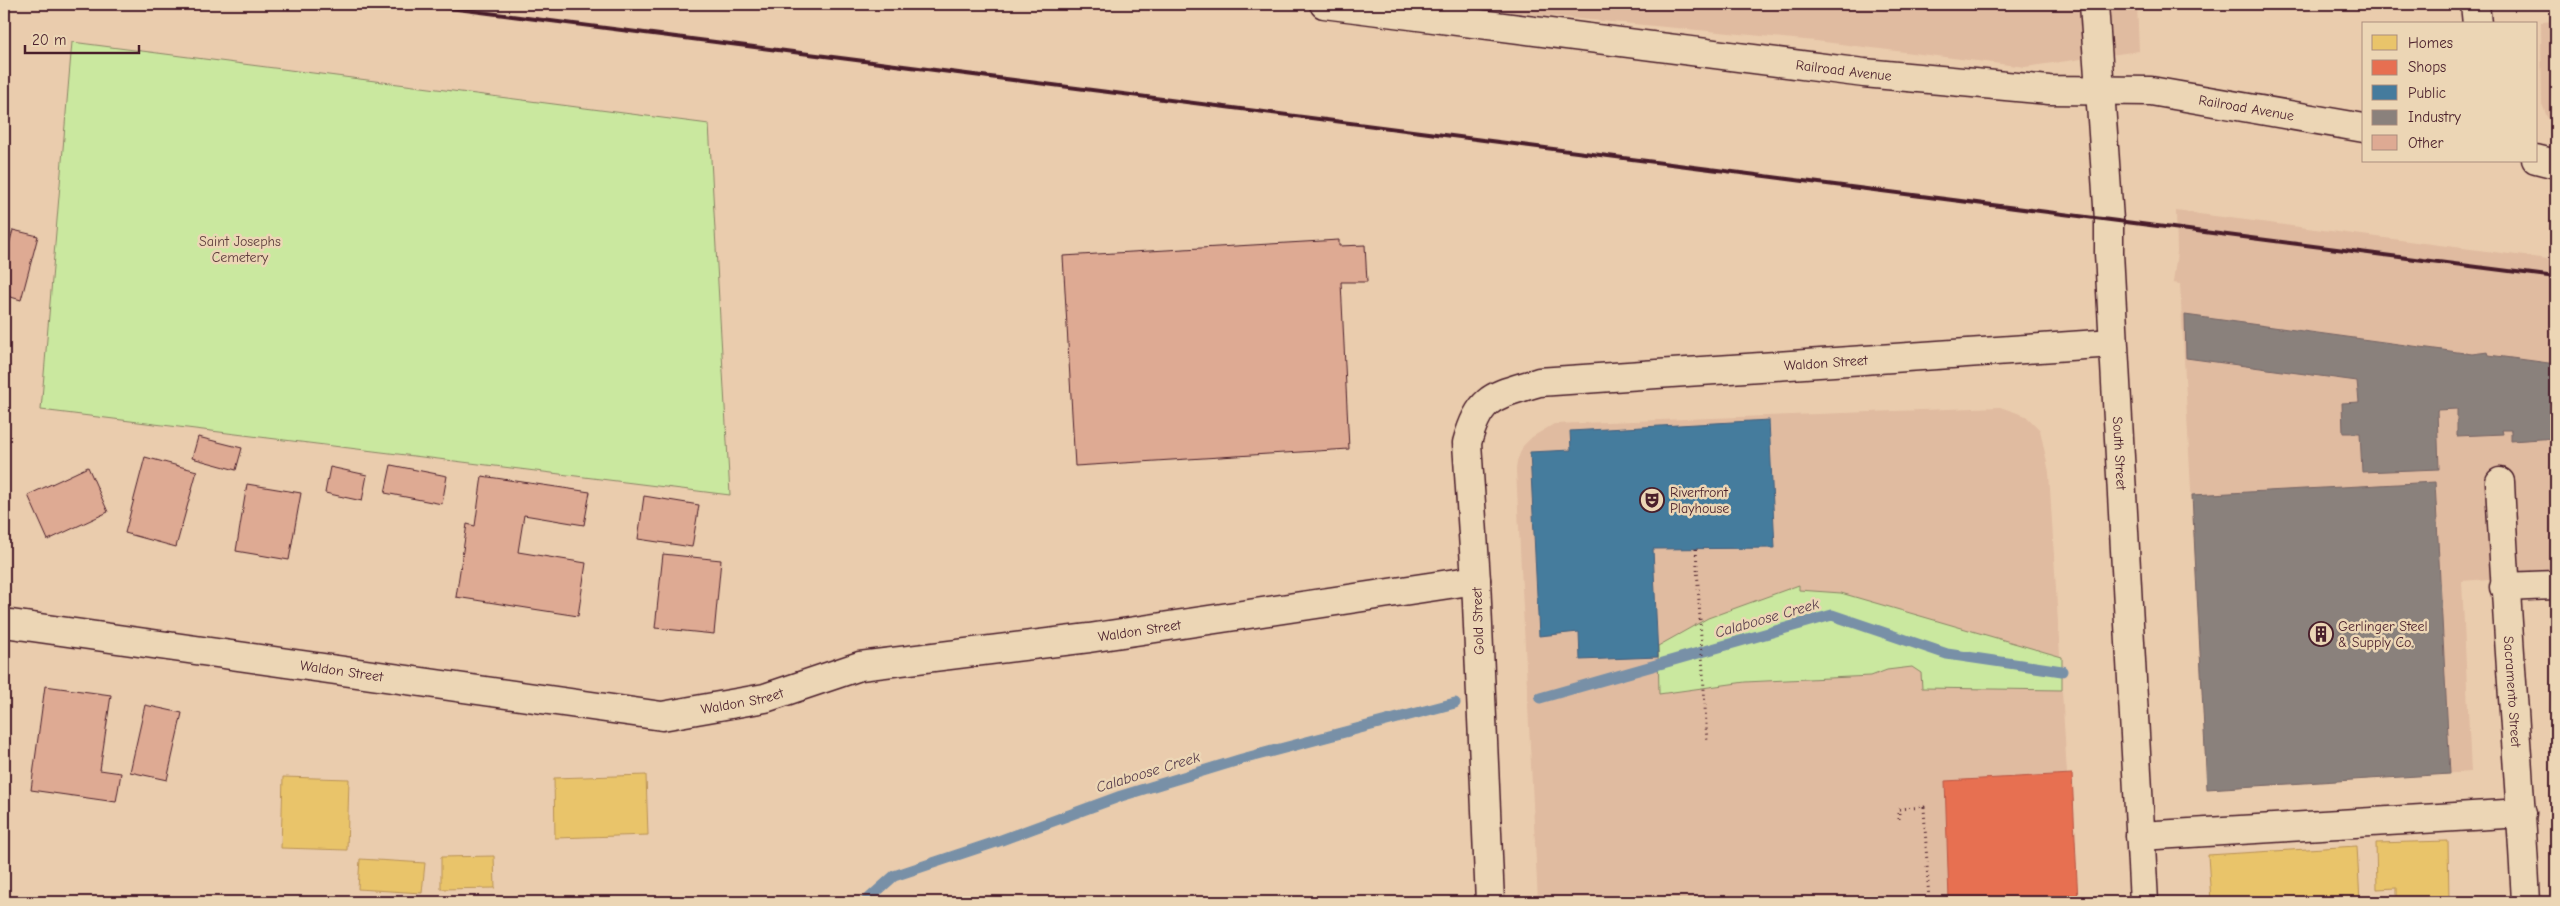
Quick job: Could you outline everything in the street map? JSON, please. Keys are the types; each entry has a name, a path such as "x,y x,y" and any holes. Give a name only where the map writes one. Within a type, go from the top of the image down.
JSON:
{"street":[{"name":"Railroad Avenue","path":"1324,4 1435,11 1864,73 2049,90 2151,90 2362,128"},
{"name":"South Street","path":"2094,4 2109,220 2144,902"},
{"path":"2475,4 2477,22"},
{"path":"2538,160 2556,164"},
{"name":"Waldon Street","path":"1539,382 2114,343"},
{"name":"Gold Street","path":"1490,902 1476,580 1467,443 1473,422 1491,397 1539,382"},
{"name":"Sacramento Street","path":"2500,482 2504,587 2522,813 2526,902"},
{"name":"Waldon Street","path":"4,623 662,716 766,698 860,666 1089,638 1476,580"},
{"path":"2504,587 2556,586"},
{"path":"2140,836 2522,813"}],"path":[{"path":"1696,549 1707,742"},
{"path":"1899,819 1899,809 1924,807 1929,902"}],"shaded area":[{"path":"1446,4 2137,4 2139,51 2025,67 1816,41 1494,11"},
{"path":"2556,21 2556,124 2547,117 2542,104 2541,22"},
{"path":"2176,211 2556,260 2556,574 2462,581 2471,772 2207,789 2180,284 2173,283 2177,252"},
{"path":"2000,407 2026,416 2040,430 2049,472 2067,774 2072,774 2078,902 1538,902 1516,470 1517,461 1523,446 1532,437 1554,424"}],"green space":[{"name":"Saint Josephs Cemetery","path":"72,42 709,124 730,495 41,410"},
{"path":"1799,585 1799,590 1841,593 2062,657 2062,690 1922,688 1921,673 1912,667 1887,670 1871,676 1745,682 1659,694 1658,646 1708,618"}],"building: Homes":[{"path":"646,775 648,835 555,838 554,778"},
{"path":"283,777 349,779 347,850 281,848"},
{"path":"2448,841 2449,902 2401,902 2401,897 2397,897 2397,888 2377,889 2376,843"},
{"path":"2357,846 2360,902 2211,902 2208,855"},
{"path":"494,856 495,888 441,889 441,857"},
{"path":"360,859 425,863 422,893 358,889"}],"building: Shops":[{"path":"2072,774 2078,902 1939,902 1949,900 1945,781"}],"building: Public":[{"name":"Riverfront Playhouse","path":"1769,420 1775,548 1653,549 1658,657 1580,660 1579,632 1539,636 1530,452 1571,450 1570,431"}],"building: Industry":[{"path":"2185,315 2472,354 2488,352 2489,355 2556,364 2556,438 2511,441 2511,430 2502,430 2503,434 2457,436 2457,409 2437,410 2439,469 2362,472 2360,433 2343,433 2342,403 2359,402 2357,381 2186,358"},
{"name":"Gerlinger Steel & Supply Co.","path":"2435,482 2450,774 2207,789 2192,495"}],"building: Other":[{"path":"13,230 38,236 21,300 4,295 4,263"},
{"path":"1339,240 1339,246 1365,245 1367,282 1341,282 1349,449 1075,466 1063,256"},
{"path":"198,437 242,448 236,470 192,458"},
{"path":"145,457 197,471 176,547 125,533"},
{"path":"391,465 447,476 442,504 385,493"},
{"path":"88,467 108,512 48,540 28,495"},
{"path":"330,467 367,475 362,501 325,493"},
{"path":"482,476 590,492 584,525 524,515 518,552 586,563 578,616 456,597 467,524 475,526"},
{"path":"247,484 301,493 289,560 236,551"},
{"path":"644,496 699,505 692,547 638,539"},
{"path":"663,554 721,560 714,634 655,628"},
{"path":"45,686 111,695 100,770 121,773 116,802 31,790"},
{"path":"145,705 182,713 167,780 130,772"}],"waterway":[{"name":"Calaboose Creek","path":"1540,698 1832,615 1947,654 2062,671"},
{"name":"Calaboose Creek","path":"865,902 894,876 996,842 1121,796 1242,759 1455,703"}],"railway":[{"path":"418,4 2556,277"}],"place":[{"name":"Riverfront Playhouse","path":"1652,500"},
{"name":"Gerlinger Steel & Supply Co.","path":"2321,634"}]}
